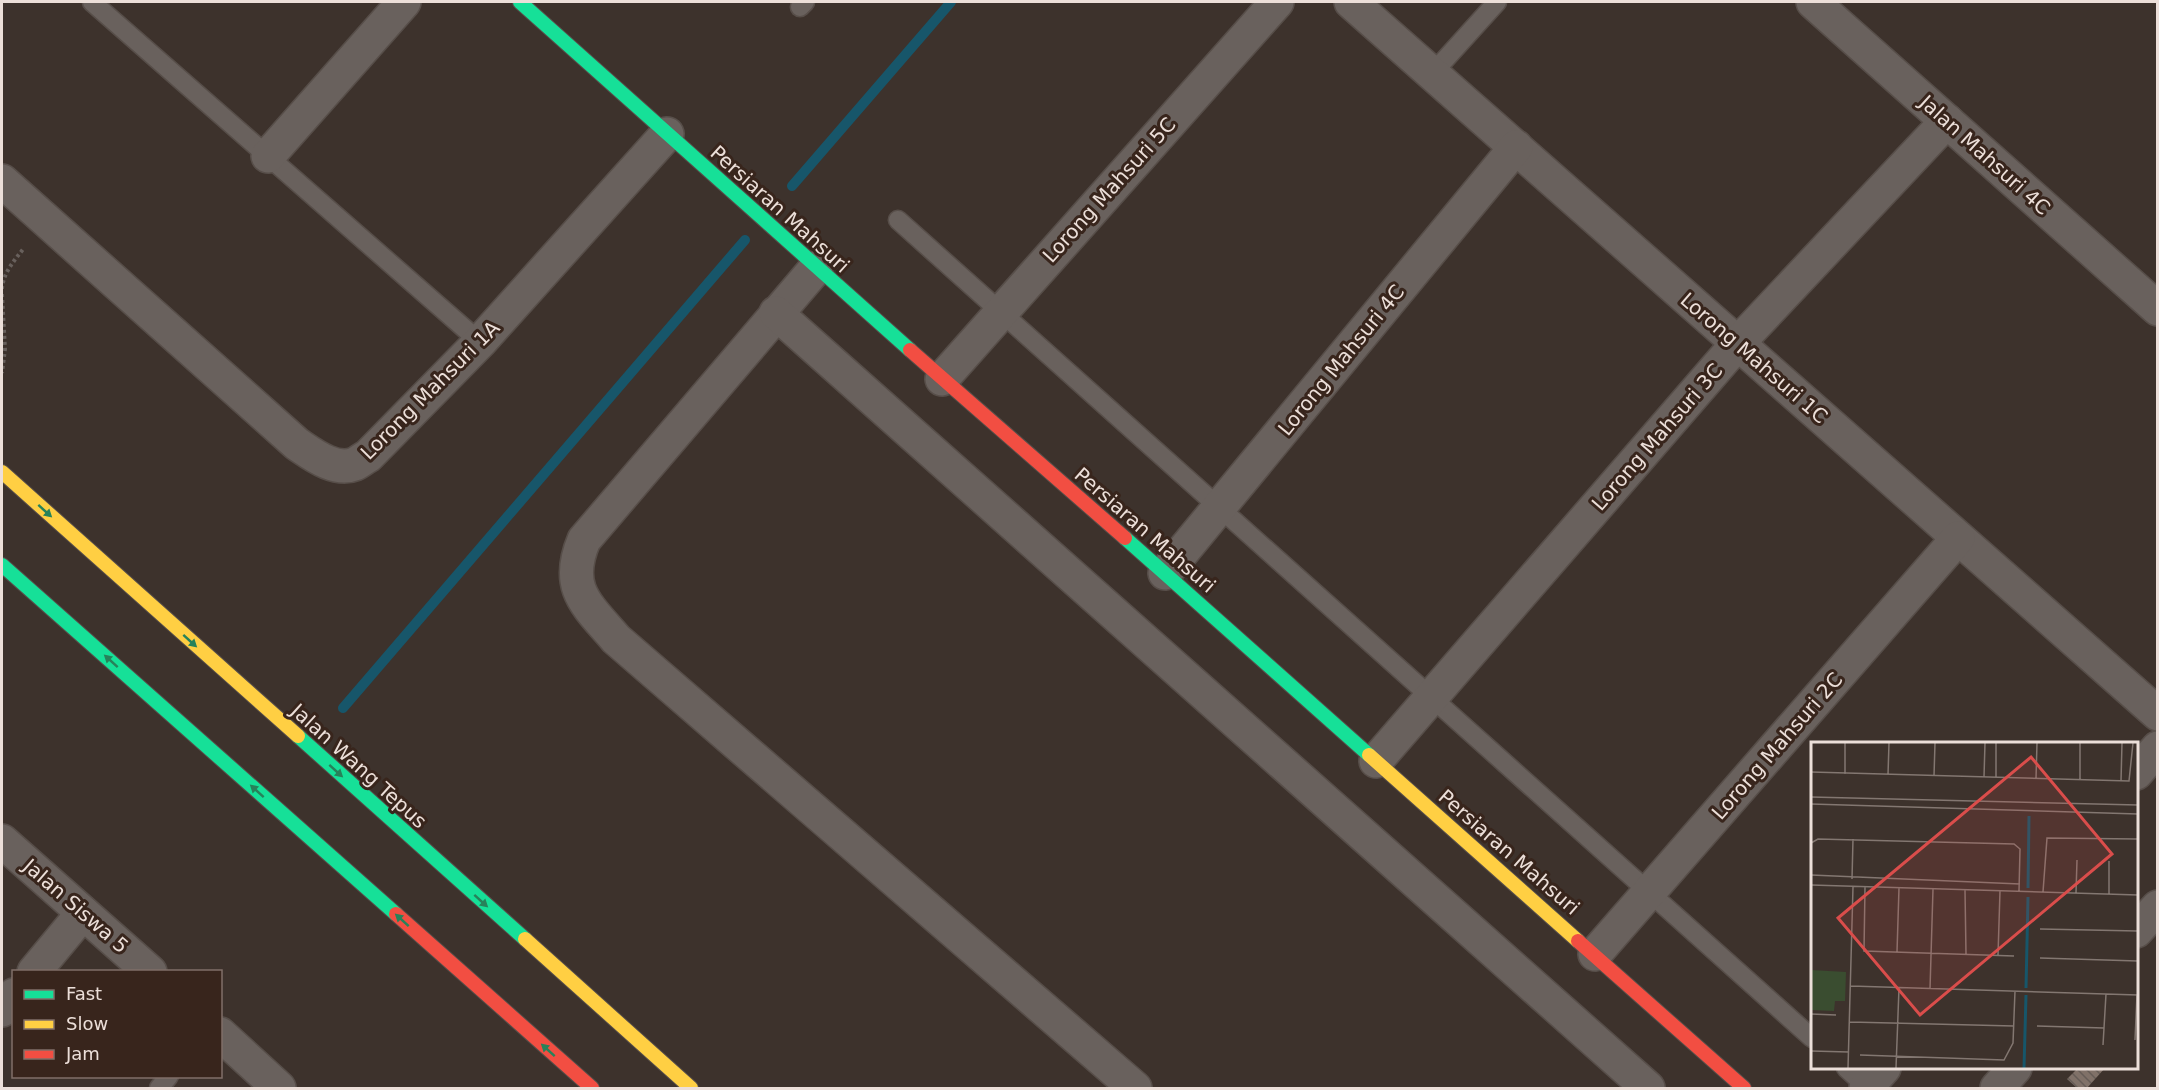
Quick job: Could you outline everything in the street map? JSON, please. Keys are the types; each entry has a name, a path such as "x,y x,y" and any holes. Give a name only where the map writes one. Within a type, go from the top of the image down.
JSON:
{"main road":[{"name":"Persiaran Mahsuri","path":"520,2 816,268 1165,573 1744,1089"},
{"name":"Jalan Wang Tepus","path":"2,472 692,1089"},
{"path":"2,565 592,1089"}],"street":[{"path":"268,156 404,2"},
{"name":"Lorong Mahsuri 5C","path":"942,379 1277,2"},
{"name":"Lorong Mahsuri 1C","path":"1351,2 2157,714"},
{"name":"Jalan Mahsuri 4C","path":"1813,2 1947,121 2153,295"},
{"name":"Lorong Mahsuri 3C","path":"1376,761 1738,343 1947,121"},
{"name":"Lorong Mahsuri 1A","path":"2,181 297,444 335,464 354,465 368,456 480,342 667,135"},
{"name":"Lorong Mahsuri 4C","path":"1165,573 1515,147"},
{"path":"816,268 584,540 577,557 575,573 579,591 590,609 616,639 1135,1089"},
{"path":"776,313 1648,1089"},
{"name":"Lorong Mahsuri 2C","path":"1595,954 1958,538"},
{"path":"2138,770 2157,748"},
{"name":"Jalan Siswa 5","path":"2,841 148,970"},
{"path":"2138,929 2157,907"},
{"path":"36,970 83,913"},
{"path":"2,1010 12,998"},
{"path":"222,1036 279,1089"},
{"path":"1997,1089 2014,1069"}],"lane":[{"path":"92,2 480,342"},
{"path":"1431,75 1497,2"},
{"path":"898,220 1811,1037"}],"path":[{"path":"2,289 2,281 7,272 46,221"},
{"path":"2,294 5,349 2,373"}],"building":[{"path":"2077,1069 2104,1069 2087,1088 2077,1088 2067,1079"}],"waterway":[{"path":"792,186 951,2"},
{"path":"343,708 745,240"}],"traffic: fast":[{"path":"520,2 910,350"},
{"path":"1125,538 1369,755"},
{"path":"2,565 396,914"},
{"path":"298,736 525,939"}],"traffic: slow":[{"path":"2,472 298,736"},
{"path":"1369,755 1578,941"},
{"path":"525,939 691,1088"}],"traffic: jam":[{"path":"910,350 1125,538"},
{"path":"396,914 592,1088"},
{"path":"1578,941 1744,1088"}]}
